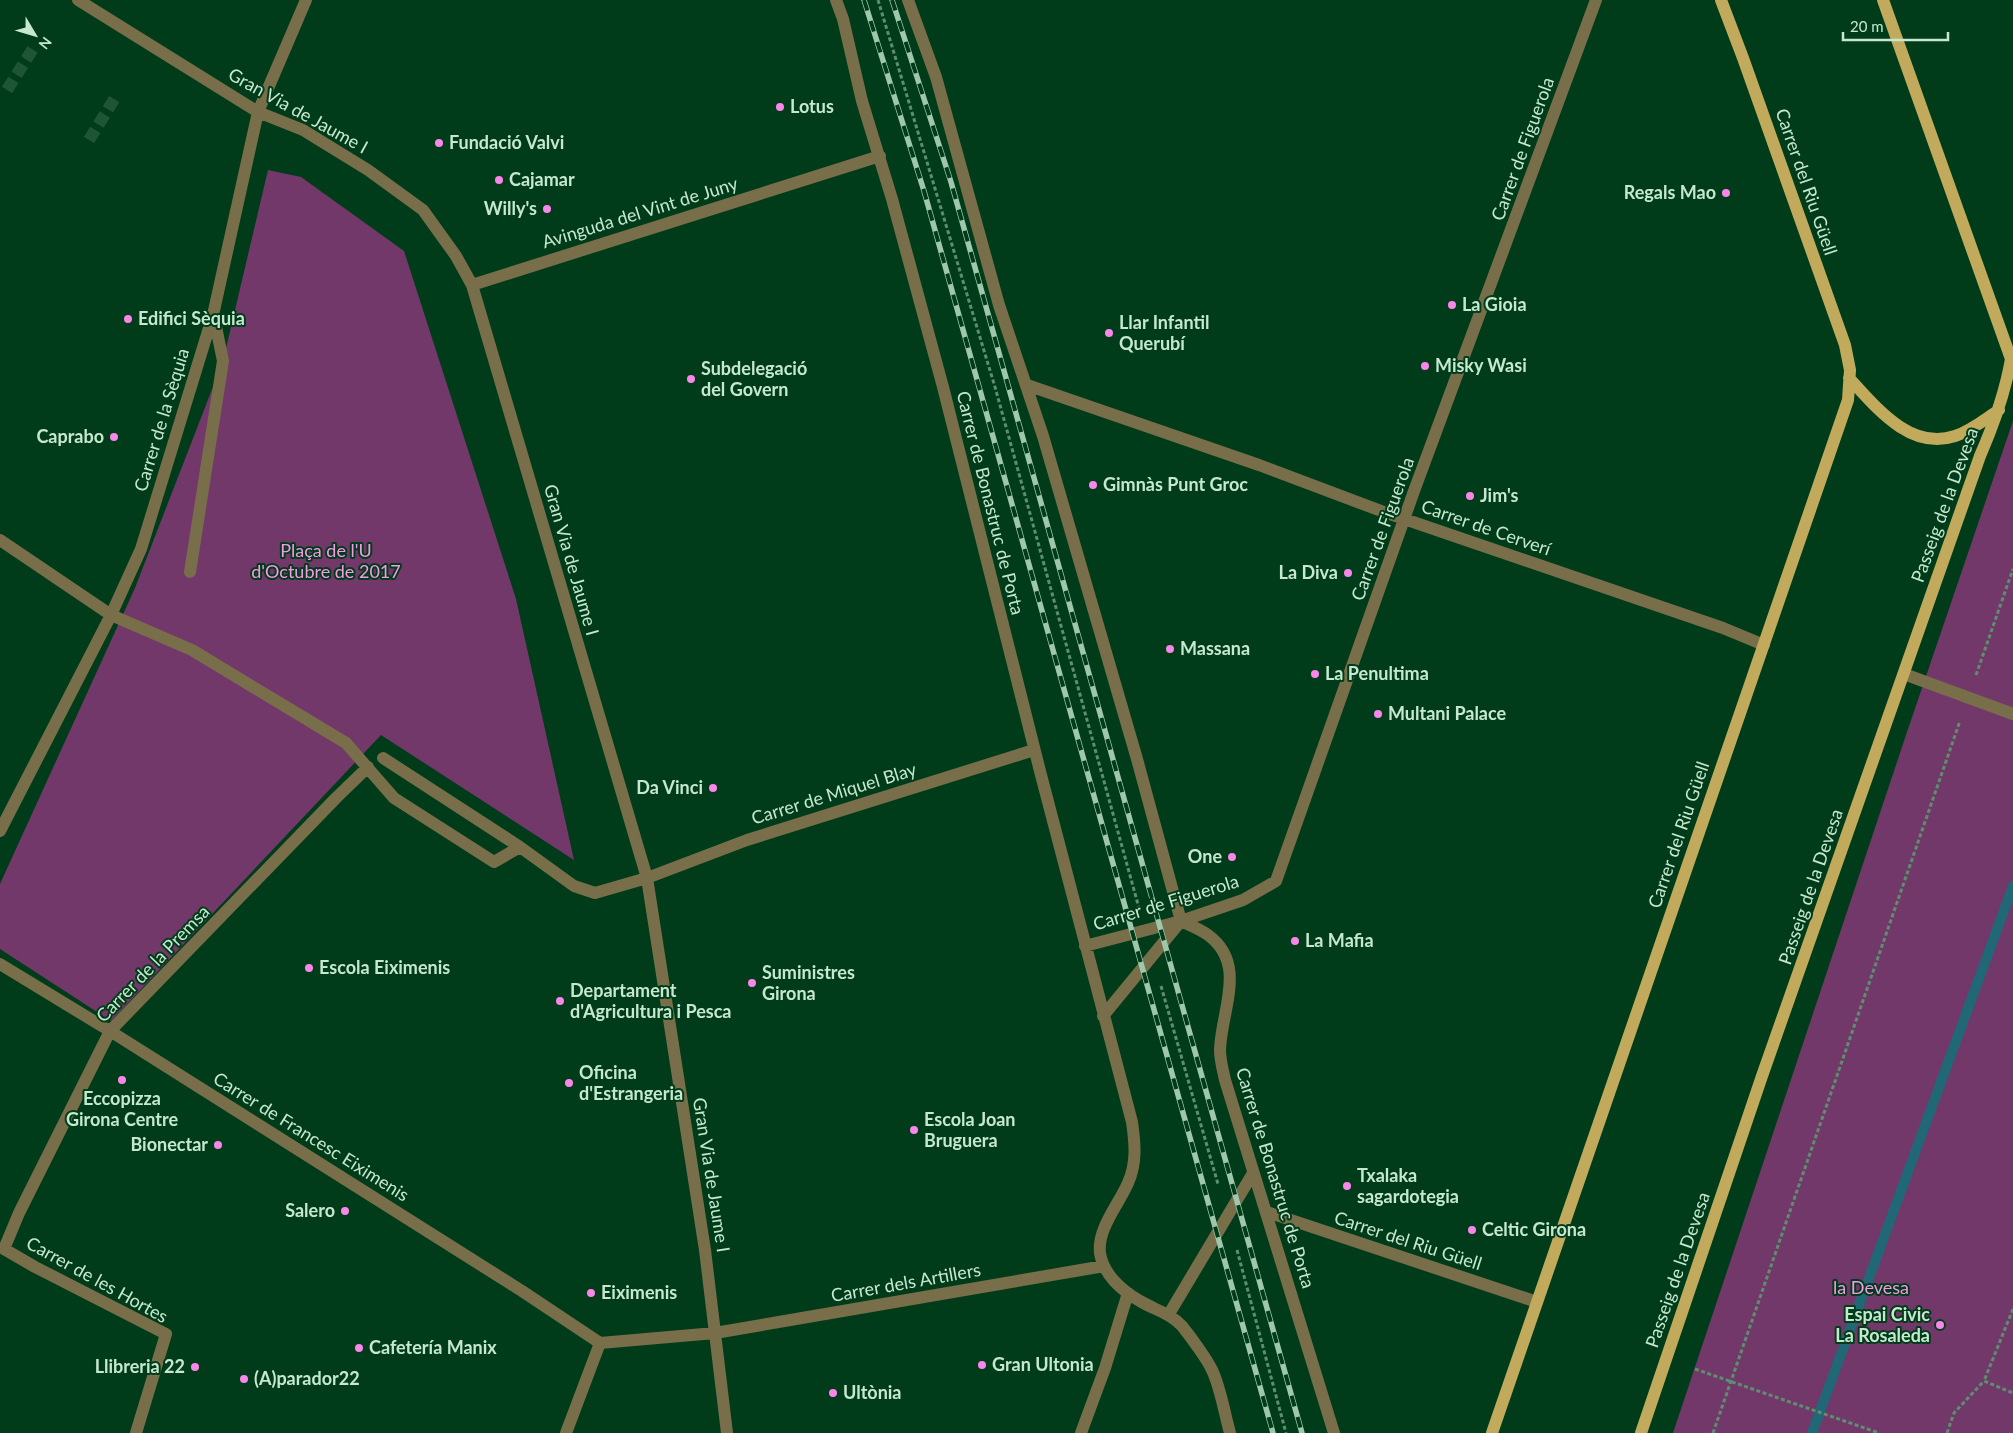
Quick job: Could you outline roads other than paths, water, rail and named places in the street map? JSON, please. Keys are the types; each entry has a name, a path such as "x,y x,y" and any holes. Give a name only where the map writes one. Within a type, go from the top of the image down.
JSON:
{"main road":[{"name":"Carrer del Riu Güell","path":"1492,1433 1666,922 1848,400 1850,370 1845,345 1721,0"},
{"path":"1883,0 2012,356"},
{"name":"Passeig de la Devesa","path":"1640,1433 1762,1076 1980,456 2000,409 2012,356"},
{"path":"1849,378 1876,408 1894,424 1911,434 1932,439 1955,436 2000,409"}],"street":[{"name":"Gran Via de Jaume I","path":"78,0 258,112 303,130 368,170 423,210 456,256 472,285 647,878 703,1235 727,1433"},
{"name":"Carrer de la Sèquia","path":"0,831 110,615 141,549 213,315 258,112 306,0"},
{"name":"Carrer de Bonastruc de Porta","path":"836,0 843,19 862,101 880,156 942,387 1034,750 1132,1122 1135,1142 1134,1163 1129,1182 1102,1234 1100,1251 1104,1266"},
{"path":"908,0 936,77 999,305 1043,436 1137,759 1181,921 1103,1016"},
{"name":"Carrer de Figuerola","path":"1086,946 1181,921 1244,900 1276,881 1327,733 1596,0"},
{"name":"Avinguda del Vint de Juny","path":"472,285 880,156"},
{"path":"190,572 223,361 213,315"},
{"name":"Carrer de Cerverí","path":"1026,385 1723,628 1764,645"},
{"path":"0,540 110,615 192,650 346,743 394,798 494,862 520,847"},
{"path":"1904,674 2013,714"},
{"name":"Carrer de Miquel Blay","path":"383,758 520,847 574,886 595,893 647,878 747,840 1034,750"},
{"name":"Carrer de la Premsa","path":"4,1249 110,1032 368,767"},
{"name":"Carrer de Bonastruc de Porta","path":"1181,921 1209,936 1221,950 1230,968 1229,994 1220,1050 1225,1080 1334,1433"},
{"name":"Carrer de Francesc Eiximenis","path":"0,964 522,1291 600,1343"},
{"path":"1169,1314 1253,1173"},
{"name":"Carrer del Riu Güell","path":"1267,1212 1537,1302"},
{"path":"0,1225 12,1231"},
{"name":"Carrer de les Hortes","path":"4,1249 35,1267 166,1334 136,1433"},
{"path":"1104,1266 1113,1281 1128,1293 1140,1301 1169,1314 1182,1326 1212,1370 1230,1433"},
{"name":"Carrer dels Artillers","path":"715,1333 1104,1266"},
{"path":"1081,1433 1105,1368 1128,1293"},
{"path":"566,1433 600,1343 715,1333"}],"waterway":[{"path":"1812,1433 2013,886"}],"tunnel":[{"path":"7,90 34,47"},
{"path":"89,140 115,98"}],"railway":[{"path":"864,0 924,191 1273,1433"},
{"path":"892,0 951,182 1302,1433"}],"place":[{"name":"Lotus","path":"780,107"},
{"name":"Fundació Valvi","path":"439,143"},
{"name":"Cajamar","path":"499,180"},
{"name":"Regals Mao","path":"1726,193"},
{"name":"Willy's","path":"547,209"},
{"name":"La Gioia","path":"1452,305"},
{"name":"Edifici Sèquia","path":"128,319"},
{"name":"Llar Infantil Querubí","path":"1109,333"},
{"name":"Misky Wasi","path":"1425,366"},
{"name":"Subdelegació del Govern","path":"691,379"},
{"name":"Caprabo","path":"114,437"},
{"name":"Gimnàs Punt Groc","path":"1093,485"},
{"name":"Jim's","path":"1470,496"},
{"name":"La Diva","path":"1348,573"},
{"name":"Massana","path":"1170,649"},
{"name":"La Penultima","path":"1315,674"},
{"name":"Multani Palace","path":"1378,714"},
{"name":"Da Vinci","path":"713,788"},
{"name":"One","path":"1232,857"},
{"name":"La Mafia","path":"1295,941"},
{"name":"Escola Eiximenis","path":"309,968"},
{"name":"Suministres Girona","path":"752,983"},
{"name":"Departament d'Agricultura i Pesca","path":"560,1001"},
{"name":"Eccopizza Girona Centre","path":"122,1080"},
{"name":"Oficina d'Estrangeria","path":"569,1083"},
{"name":"Escola Joan Bruguera","path":"914,1130"},
{"name":"Bionectar","path":"218,1145"},
{"name":"Txalaka sagardotegia","path":"1347,1186"},
{"name":"Salero","path":"345,1211"},
{"name":"Celtic Girona","path":"1472,1230"},
{"name":"Eiximenis","path":"591,1293"},
{"name":"Espai Civic La Rosaleda","path":"1940,1325"},
{"name":"Cafetería Manix","path":"359,1348"},
{"name":"Gran Ultonia","path":"982,1365"},
{"name":"Llibreria 22","path":"195,1367"},
{"name":"(A)parador22","path":"244,1379"},
{"name":"Ultònia","path":"833,1393"}],"park label":[{"name":"Plaça de l'U d'Octubre de 2017","path":"326,561"},
{"name":"la Devesa","path":"1871,1288"}]}
